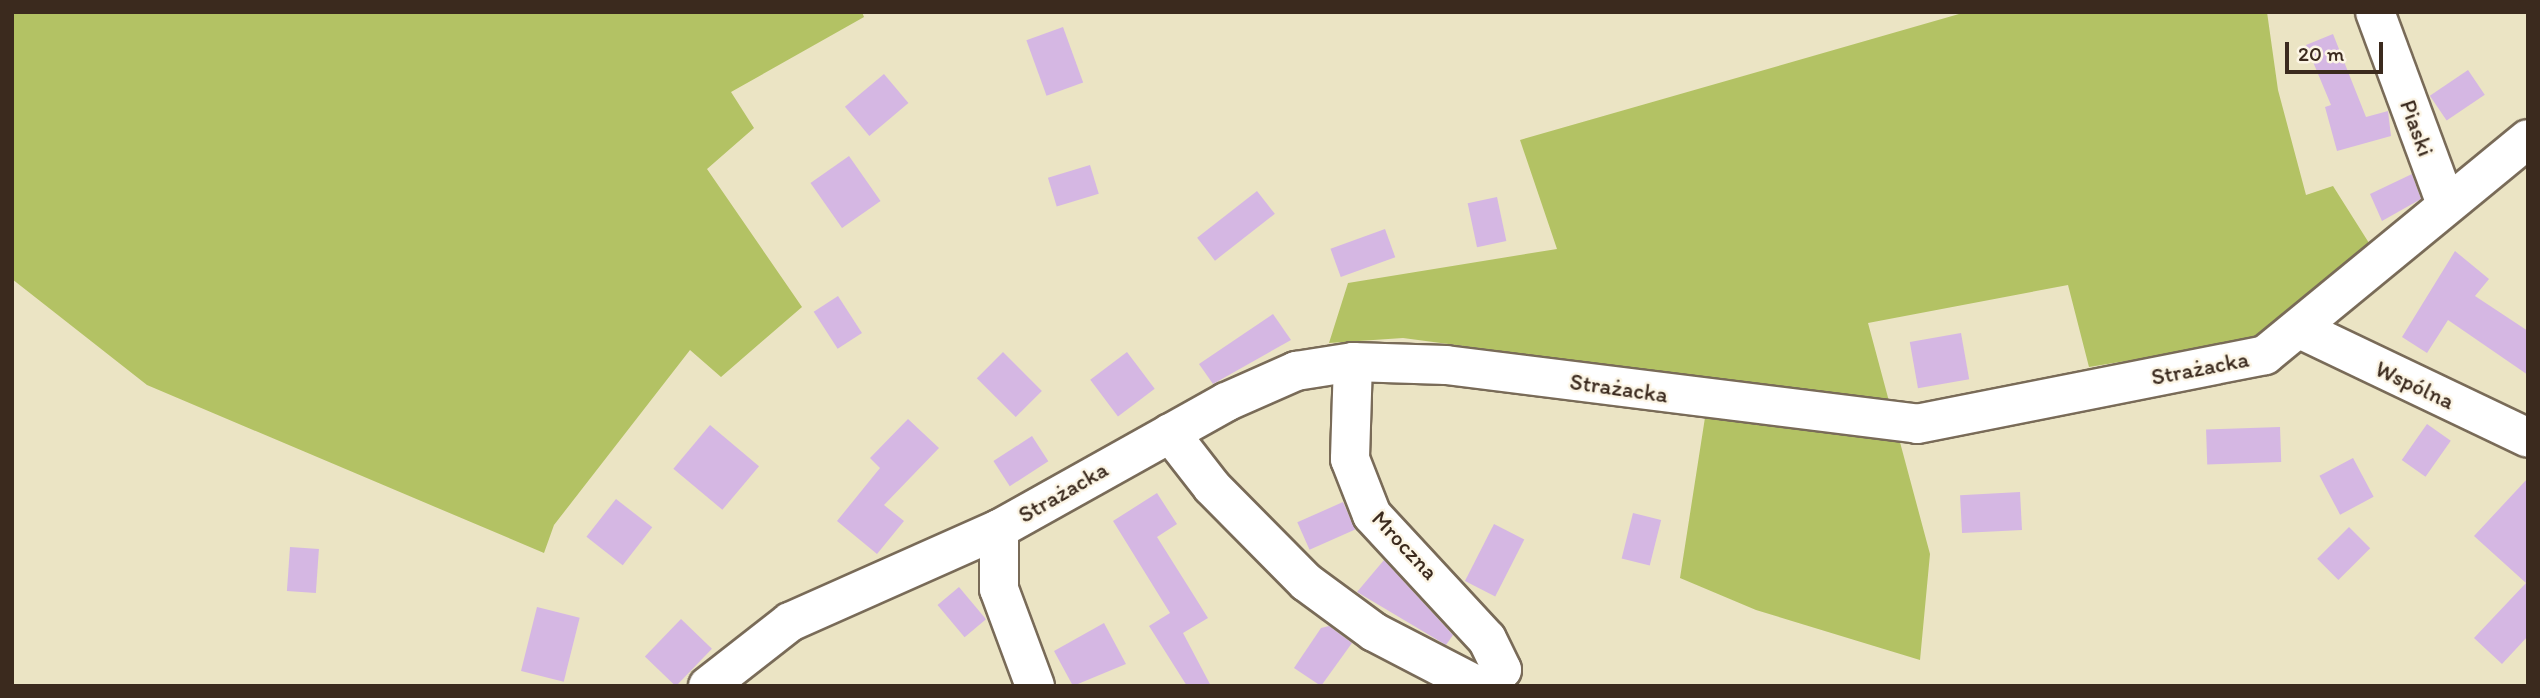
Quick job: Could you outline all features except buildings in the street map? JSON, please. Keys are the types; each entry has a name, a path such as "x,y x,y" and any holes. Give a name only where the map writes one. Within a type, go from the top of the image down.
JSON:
{"street":[{"name":"Piaski","path":"2375,12 2445,204"},
{"name":"Strażacka","path":"708,686 790,622 999,529 1170,433 1296,371 1353,362 1446,365 1917,424 2265,355 2302,330 2445,204 2528,139"},
{"name":"Wspólna","path":"2302,330 2528,438"},
{"name":"Mroczna","path":"1353,362 1350,460 1372,515 1450,593 1487,639 1488,681"},
{"path":"1170,433 1212,486 1306,582 1374,632 1488,681"},
{"path":"999,529 999,589 1035,686"}],"green space":[{"path":"12,12 862,12 864,17 731,92 754,128 707,169 802,307 721,377 690,350 554,525 544,553 147,385 12,279"},
{"path":"1966,12 2267,12 2278,90 2306,195 2333,186 2369,243 2290,319 2255,340 2089,367 2068,285 1868,323 1930,554 1920,660 1756,610 1680,578 1711,379 1403,338 1329,343 1348,283 1557,249 1520,140"}]}
